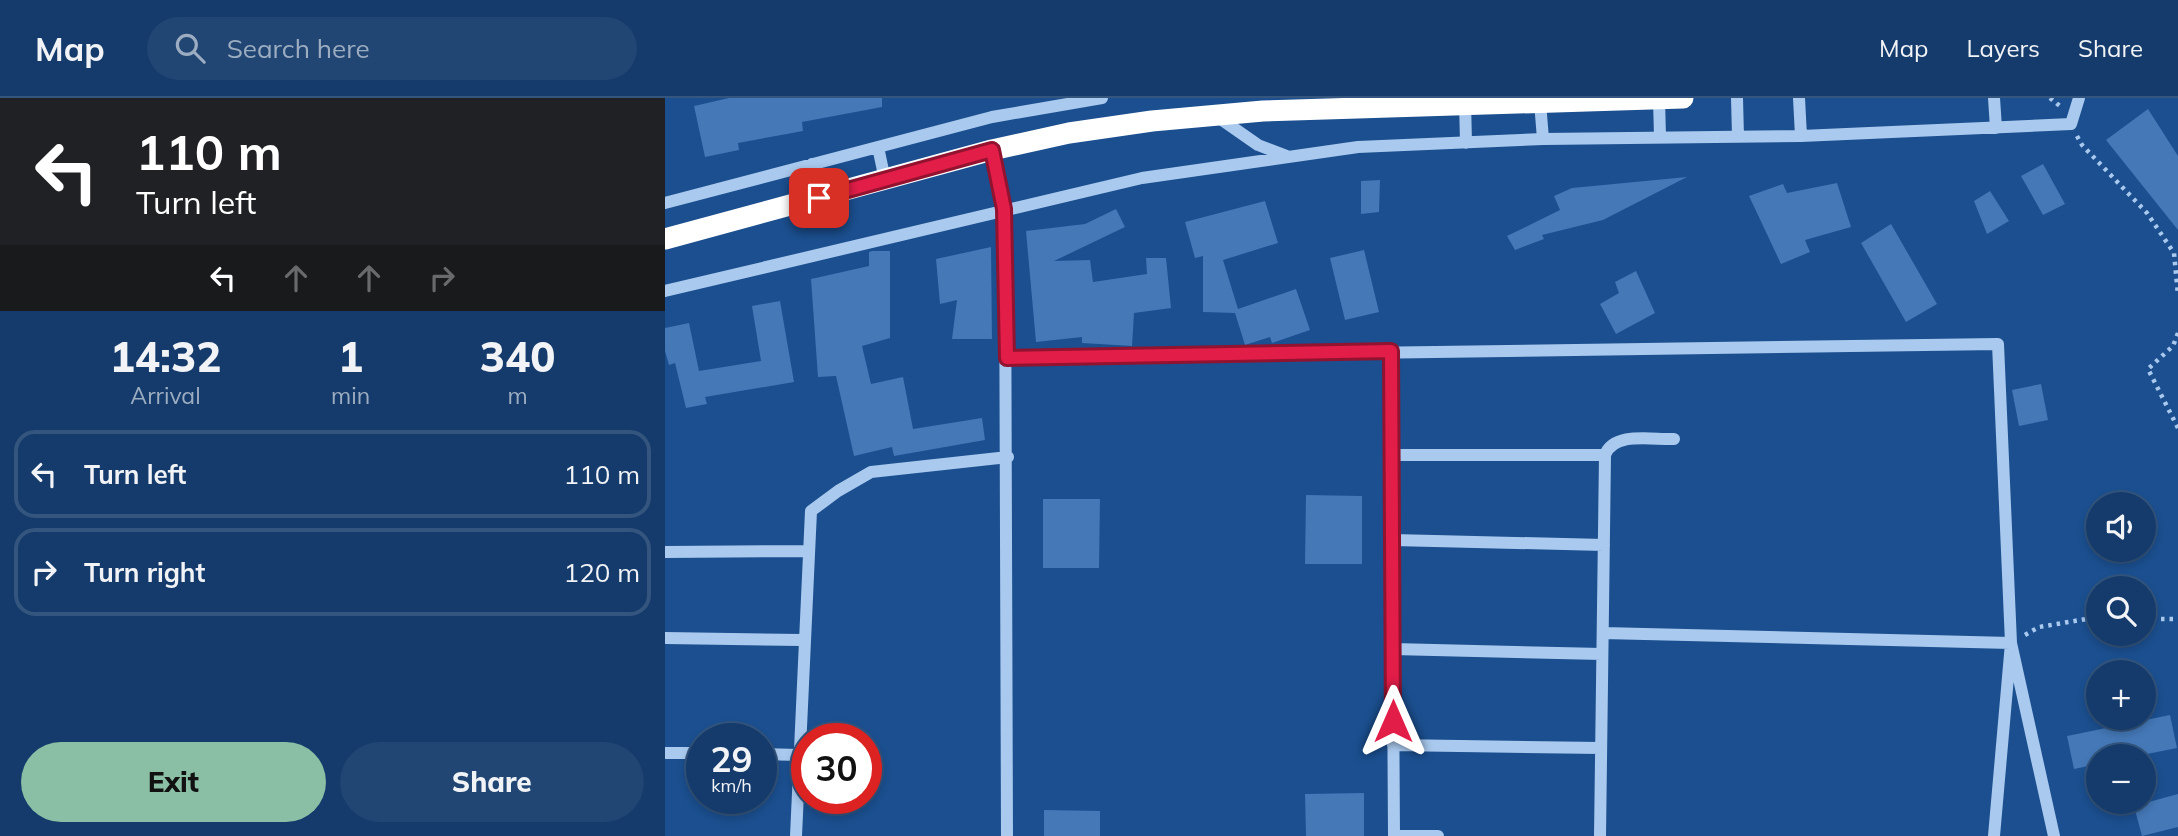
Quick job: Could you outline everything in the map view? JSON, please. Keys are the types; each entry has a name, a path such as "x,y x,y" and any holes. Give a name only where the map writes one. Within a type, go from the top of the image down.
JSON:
{"highway":[{"path":"665,239 992,150 1069,133 1213,114 1265,104 1683,98"}],"street":[{"path":"992,117 1043,98"},
{"path":"665,203 992,117 1102,98"},
{"path":"1737,98 1738,136"},
{"path":"1800,98 1801,136"},
{"path":"1994,98 1996,128"},
{"path":"665,291 1143,178 1358,147 1543,139 1801,136 2071,124 2079,98"},
{"path":"1659,99 1660,137"},
{"path":"1465,101 1466,143"},
{"path":"1541,102 1543,139"},
{"path":"1213,114 1258,145 1287,157"},
{"path":"878,147 885,180"},
{"path":"992,150 1004,209 1007,358 1007,836"},
{"path":"812,164 819,198"},
{"path":"1007,358 1998,344 2011,643 1994,836"},
{"path":"1391,351 1394,836 1438,836"},
{"path":"1600,836 1605,454 1609,445 1617,440 1674,439"},
{"path":"1392,455 1605,454"},
{"path":"799,723 811,511 871,472 1007,457"},
{"path":"1392,540 1604,545"},
{"path":"665,552 808,551"},
{"path":"1603,633 2011,643"},
{"path":"665,638 802,640"},
{"path":"2011,643 2054,836"},
{"path":"1393,649 1602,654"},
{"path":"1393,746 1601,748"},
{"path":"665,753 686,753"},
{"path":"796,836 797,814"}],"path":[{"path":"2050,98 2062,108 2082,145 2147,213 2174,253 2178,295"},
{"path":"2178,333 2172,346 2148,369 2178,428"},
{"path":"2011,643 2039,627 2086,619"},
{"path":"2156,619 2178,620"}],"building":[{"path":"729,98 882,98 882,107 802,122 803,131 738,143 739,150 705,157 694,106"},
{"path":"2148,109 2178,156 2178,230 2106,140"},
{"path":"2043,164 2065,204 2043,215 2021,176"},
{"path":"1687,177 1603,220 1542,235 1544,239 1515,250 1507,236 1560,210 1554,196 1572,188"},
{"path":"1380,180 1379,212 1361,214 1361,181"},
{"path":"1837,183 1851,227 1805,240 1810,252 1781,264 1749,196 1783,184 1787,193"},
{"path":"1990,191 2009,221 1987,234 1974,201"},
{"path":"1265,201 1278,243 1223,260 1238,309 1296,289 1310,330 1272,343 1270,337 1245,345 1235,313 1203,312 1203,256 1195,258 1185,222"},
{"path":"1116,209 1125,227 1054,261 1090,260 1093,282 1147,274 1146,258 1166,258 1171,308 1134,313 1132,346 1082,343 1082,337 1036,342 1026,231 1085,224"},
{"path":"1891,224 1937,304 1906,322 1861,243"},
{"path":"991,247 992,339 952,339 957,300 940,304 936,259"},
{"path":"1364,250 1379,312 1345,320 1330,258"},
{"path":"890,251 890,338 862,346 871,384 903,377 913,429 982,418 985,440 894,456 892,447 854,456 836,376 818,377 811,279 869,266 869,252"},
{"path":"1636,271 1655,313 1616,334 1600,304 1619,293 1615,282"},
{"path":"780,301 794,382 705,397 707,404 686,408 675,363 669,365 665,351 665,328 689,323 699,371 761,361 752,306"},
{"path":"2041,384 2048,420 2019,426 2012,390"},
{"path":"1306,495 1362,496 1362,564 1305,564"},
{"path":"1043,499 1100,499 1099,568 1043,568"},
{"path":"2170,715 2177,748 2156,752 2156,744 2086,744 2086,766 2074,769 2067,736 2096,730 2156,730 2156,718"},
{"path":"1364,793 1364,836 1306,836 1305,794"},
{"path":"2178,794 2178,827 2142,836 2136,814 2156,814 2156,800"},
{"path":"1044,810 1100,811 1100,836 1044,836"}],"route":[{"path":"819,198 992,150 1004,209 1007,358 1391,351 1393,721"}]}
